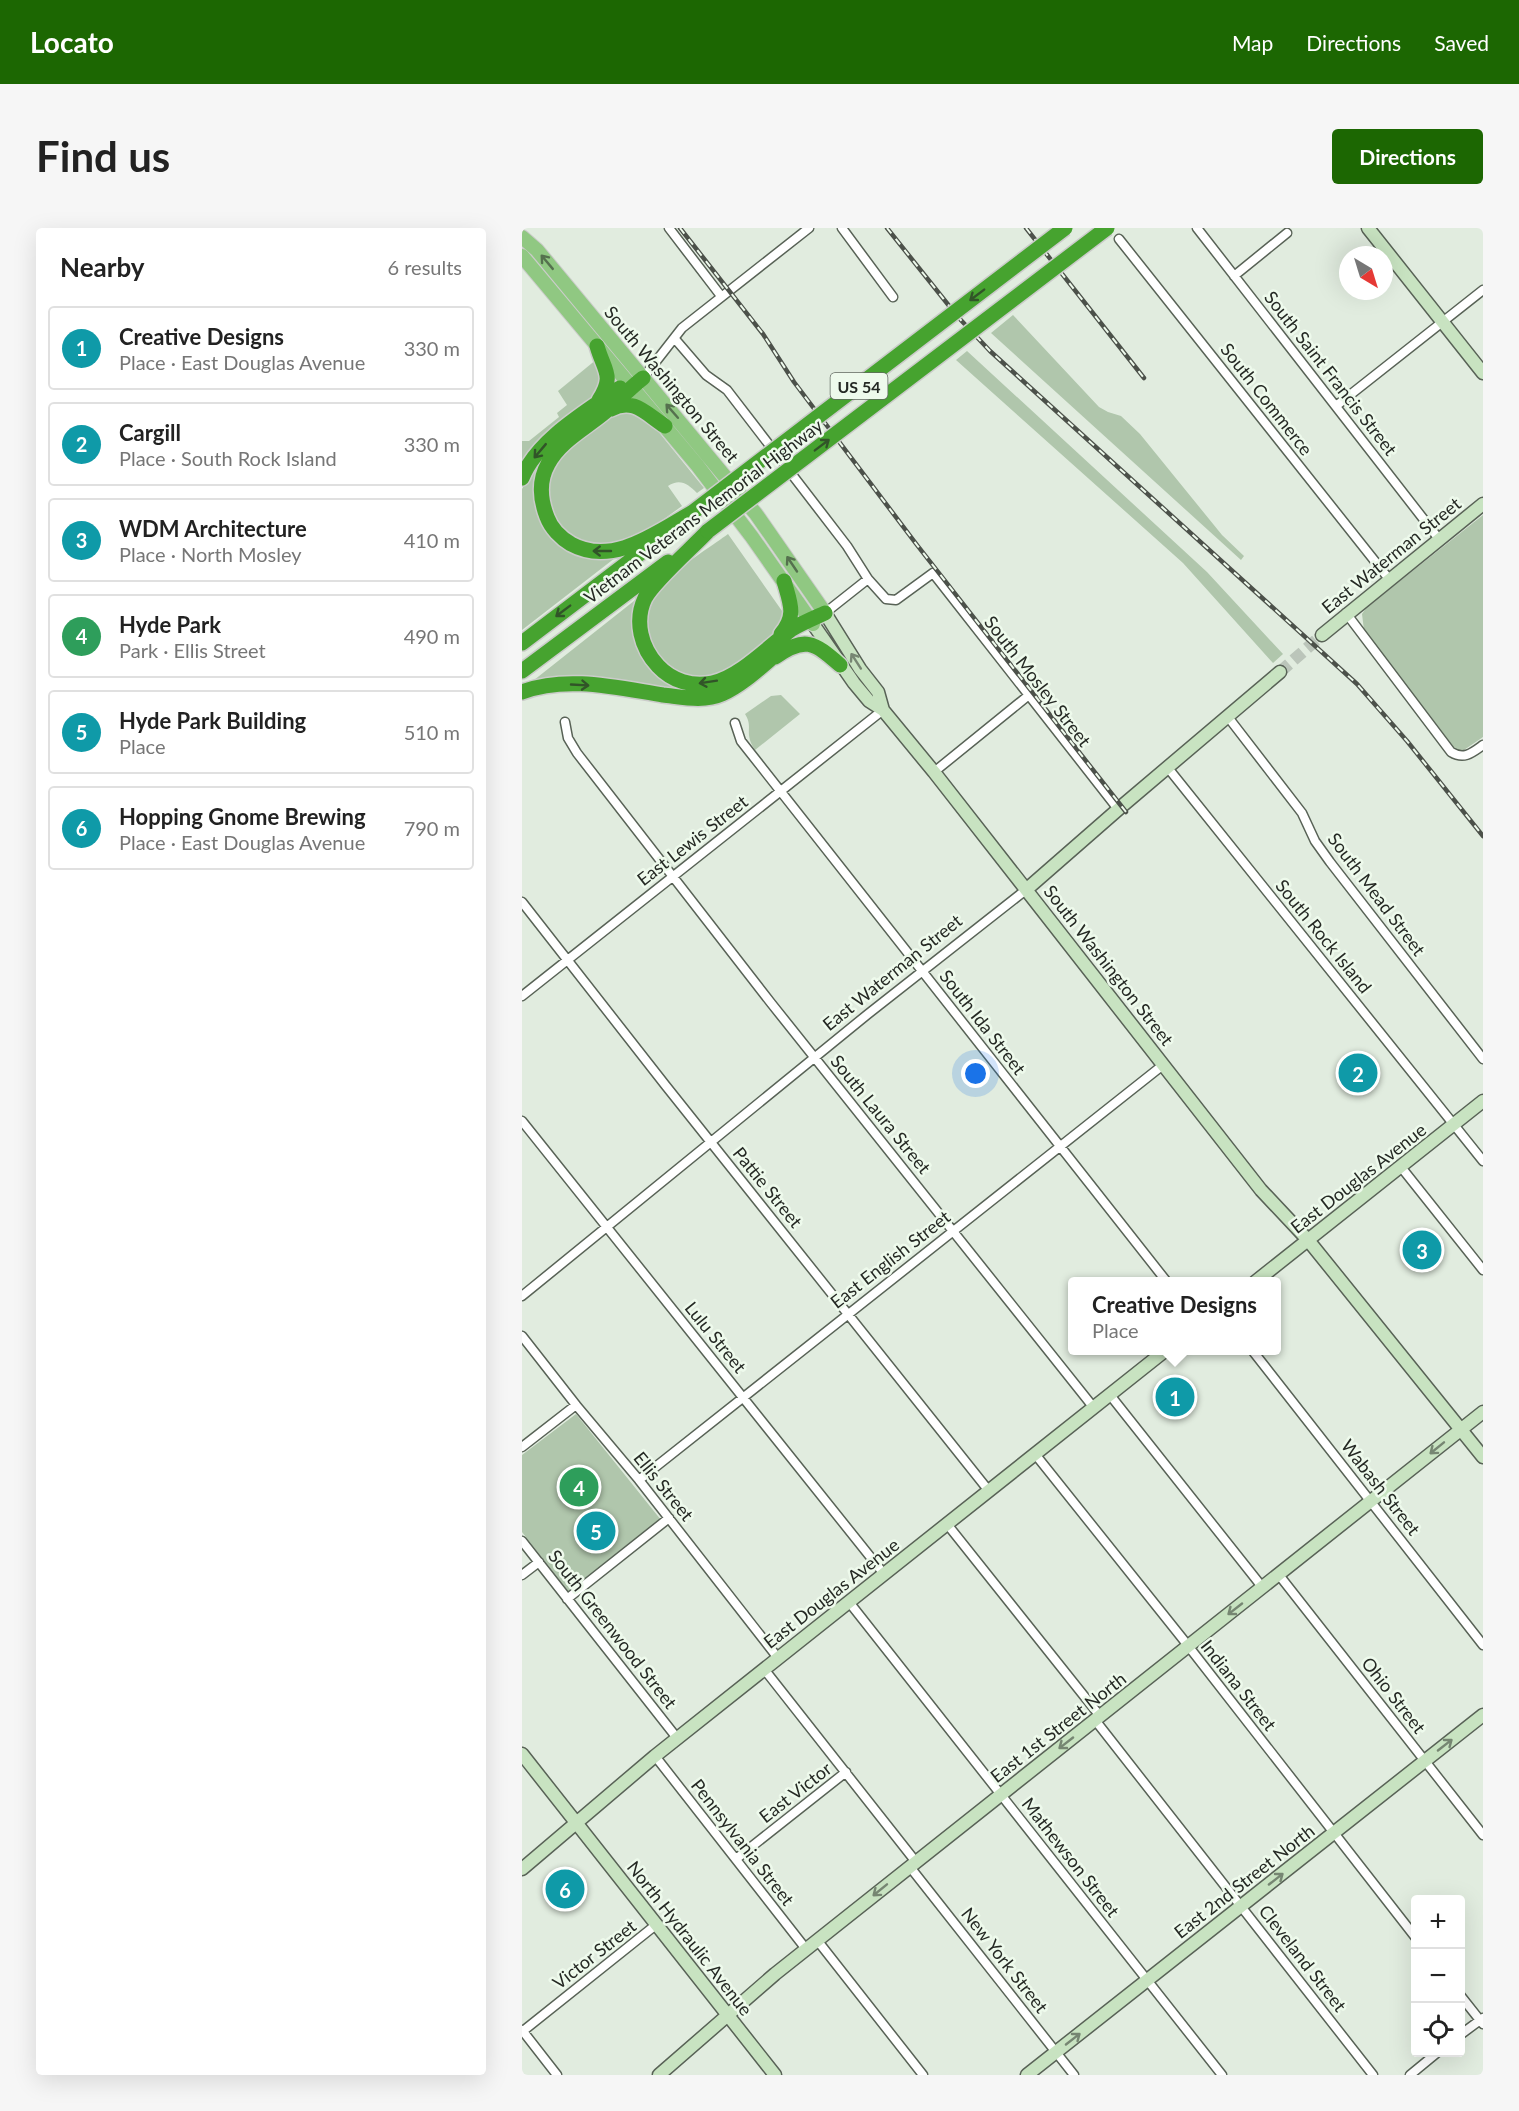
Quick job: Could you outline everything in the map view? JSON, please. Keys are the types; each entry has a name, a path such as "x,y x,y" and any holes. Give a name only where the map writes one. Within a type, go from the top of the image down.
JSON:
{"highway":[{"path":"1024,260 1058,228"},
{"name":"Vietnam Veterans Memorial Highway","path":"522,643 1065,228"},
{"name":"Vietnam Veterans Memorial Highway","path":"522,671 1107,228"},
{"path":"1037,282 1119,234"},
{"path":"597,346 608,373 608,386 602,407"},
{"path":"635,382 620,387 555,453 544,473 541,487 547,519 561,537 580,549 596,552 613,551 638,543 693,512"},
{"path":"522,478 526,467 546,444 602,407 633,405 641,408 665,426"},
{"path":"708,531 646,598 639,622 640,632 650,658 664,673 686,683 711,683 723,679 794,628 812,622"},
{"path":"774,644 791,619 792,611 784,581"},
{"path":"760,668 825,613"},
{"path":"522,692 564,684 699,699 721,695 789,648 802,644 822,649 840,665"}],"main road":[{"name":"South Washington Street","path":"522,237 537,250 665,426 784,581 812,622"},
{"name":"South Washington Street","path":"522,256 597,346 635,382 762,522 825,613"}],"street":[{"path":"669,228 721,296"},
{"path":"635,382 675,339 682,328 809,228"},
{"path":"842,228 893,297"},
{"name":"South Saint Francis Street","path":"1197,228 1439,539"},
{"path":"1368,228 1483,373"},
{"path":"1234,276 1287,233"},
{"name":"South Commerce","path":"1119,234 1389,579"},
{"path":"1336,406 1483,290"},
{"path":"675,339 706,375 727,390 847,546 868,579 825,613"},
{"name":"East Waterman Street","path":"1322,635 1346,613 1483,504"},
{"name":"South Mosley Street","path":"868,579 886,599 896,600 933,573 1118,809"},
{"name":"South Washington Street","path":"825,613 860,669 878,692 883,710"},
{"path":"1346,613 1451,752 1464,756 1473,753 1483,745"},
{"name":"South Washington Street","path":"812,622 840,665 869,701 883,710 934,772 1261,1190 1308,1240 1483,1457"},
{"name":"East Waterman Street","path":"522,1296 814,1057 1027,889 1280,672"},
{"path":"934,772 1029,696"},
{"name":"East Lewis Street","path":"522,996 883,710"},
{"name":"South Mead Street","path":"1228,717 1302,813 1330,862 1483,1059"},
{"name":"South Laura Street","path":"565,722 568,738 577,753 814,1057 1094,1408"},
{"name":"South Ida Street","path":"735,723 741,741 1164,1277"},
{"name":"South Rock Island","path":"1168,768 1483,1161"},
{"name":"Pattie Street","path":"522,902 989,1491"},
{"name":"East English Street","path":"639,1479 1163,1065"},
{"name":"East Douglas Avenue","path":"1260,1277 1483,1101"},
{"name":"Lulu Street","path":"522,1120 884,1574"},
{"path":"1401,1167 1483,1270"},
{"name":"Ellis Street","path":"522,1336 576,1405 639,1479 778,1658"},
{"name":"East Douglas Avenue","path":"522,1869 654,1756 1160,1355"},
{"name":"Wabash Street","path":"1256,1355 1483,1645"},
{"path":"1110,1395 1263,1587"},
{"path":"522,1447 576,1405"},
{"name":"East 1st Street North","path":"659,2075 817,1940 1483,1412"},
{"name":"Indiana Street","path":"1035,1454 1411,1932"},
{"path":"567,1599 669,1518"},
{"name":"Cleveland Street","path":"947,1524 1373,2075"},
{"name":"South Greenwood Street","path":"522,1541 677,1738"},
{"path":"522,1575 539,1562"},
{"name":"Ohio Street","path":"1279,1575 1483,1835"},
{"name":"Mathewson Street","path":"849,1602 1222,2075"},
{"name":"New York Street","path":"764,1669 846,1772 1074,2075"},
{"name":"East 2nd Street North","path":"1028,2075 1483,1715"},
{"name":"North Hydraulic Avenue","path":"522,1754 775,2075"},
{"name":"Pennsylvania Street","path":"654,1756 806,1949"},
{"name":"East Victor","path":"736,1859 846,1772"},
{"name":"Victor Street","path":"522,2031 657,1924"},
{"path":"817,1940 923,2075"},
{"path":"1465,2000 1482,2020 1465,2032"},
{"path":"522,2031 557,2075"},
{"path":"1410,2075 1432,2057"}],"green space":[{"path":"1013,315 1099,407 1121,416 1140,434 1222,535 1244,556 1241,560 991,333"},
{"path":"967,351 1207,572 1283,654 1273,663 1183,563 956,360"},
{"path":"597,359 603,388 522,468 522,441 529,441 559,417 557,413 567,405 558,391"},
{"path":"621,409 649,420 704,488 697,493 680,482 668,486 682,506 635,540 589,546 559,528 546,493 547,482 562,452"},
{"path":"541,455 548,456 547,526 615,554 615,558 522,630 522,489"},
{"path":"1483,515 1483,737 1464,750 1456,750 1364,630 1362,614 1366,608"},
{"path":"728,534 787,618 786,626 727,674 693,679 662,666 646,633 644,623 646,610 663,584 689,561"},
{"path":"639,597 648,659 717,692 529,684"},
{"path":"781,695 800,714 755,750 751,744 749,723 745,714 771,696"},
{"path":"576,1414 661,1520 569,1592 522,1532 522,1455"}],"tunnel":[{"path":"1280,672 1322,635"}],"railway":[{"path":"680,228 763,334 794,382 917,545 1126,812"},
{"path":"887,228 958,317 990,351 1357,684 1407,741 1483,836"},
{"path":"1026,228 1144,378"}],"place":[{"name":"Cargill","path":"1358,1073"},
{"name":"WDM Architecture","path":"1422,1250"},
{"name":"Creative Designs","path":"1175,1397"},
{"name":"Hyde Park","path":"579,1487"},
{"name":"Hyde Park Building","path":"596,1531"},
{"name":"Hopping Gnome Brewing","path":"565,1889"}]}
